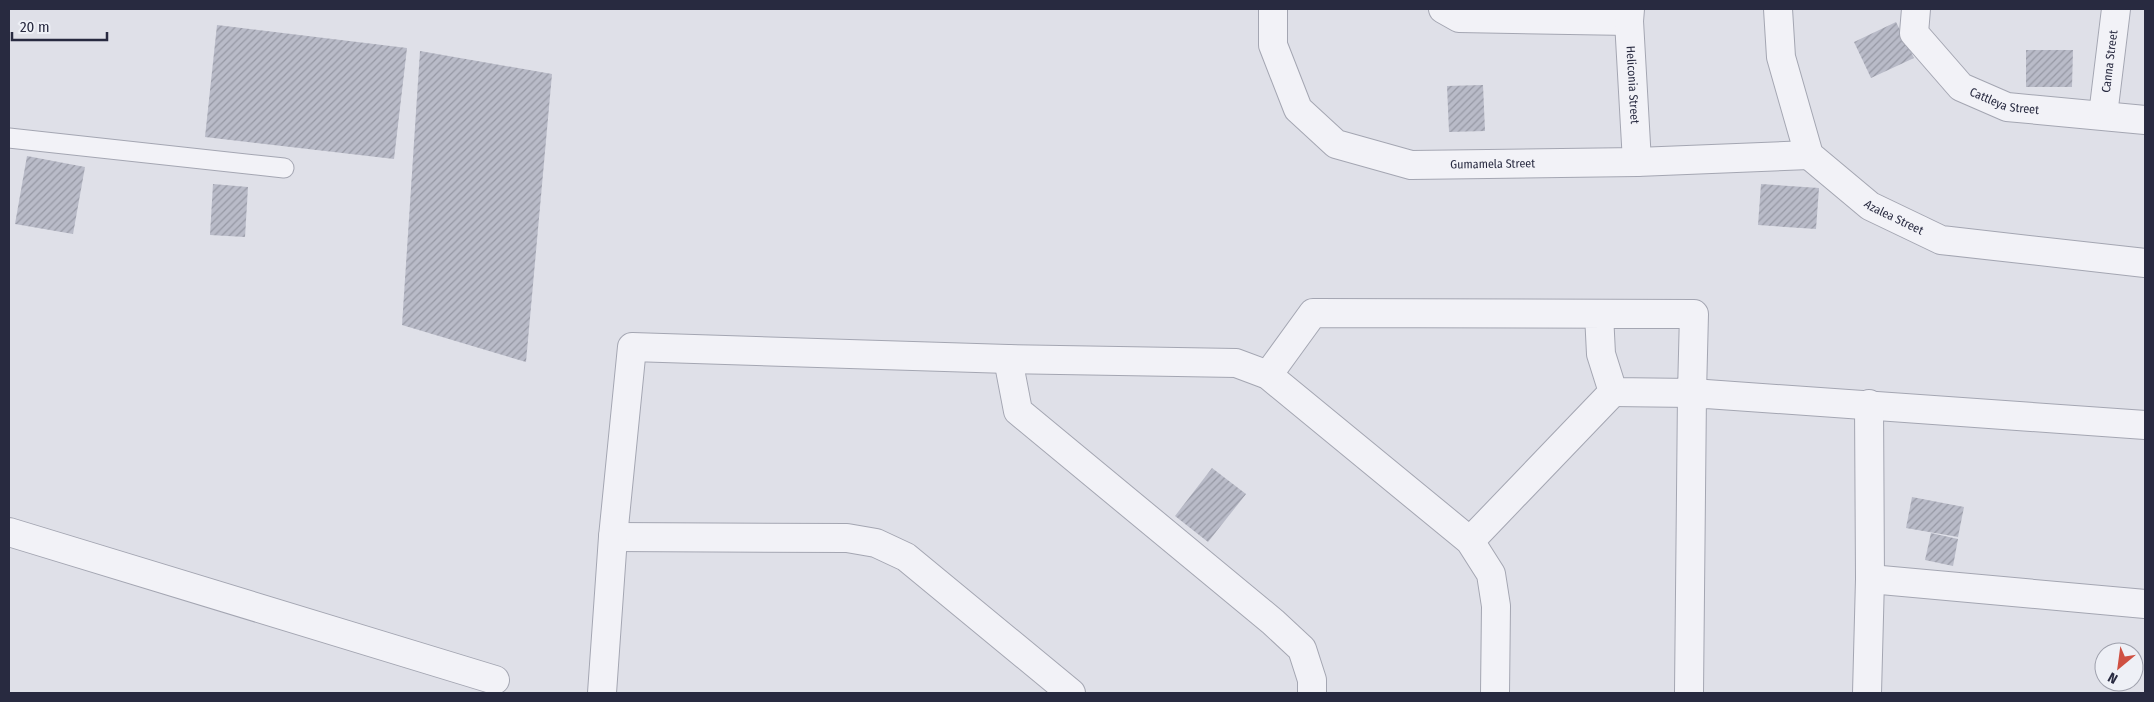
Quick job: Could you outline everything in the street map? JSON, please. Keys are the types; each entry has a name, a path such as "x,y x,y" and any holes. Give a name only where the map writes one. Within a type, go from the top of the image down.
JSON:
{"street":[{"name":"Gumamela Street","path":"1273,9 1272,45 1298,109 1336,144 1411,165 1637,162 1809,155"},
{"path":"1443,9 1458,18 1629,15"},
{"path":"1778,9 1781,56 1809,155"},
{"name":"Cattleya Street","path":"1916,9 1914,33 1961,87 2006,108 2145,120"},
{"name":"Canna Street","path":"2103,116 2116,9"},
{"name":"Heliconia Street","path":"1629,15 1637,162"},
{"name":"Azalea Street","path":"1809,155 1870,206 1941,240 2145,263"},
{"path":"1268,375 1313,313 1694,314 1689,693"},
{"path":"1599,314 1601,354 1613,392"},
{"path":"602,693 613,537 632,348 1008,359 1236,363 1268,375 1470,542 1491,574 1496,606 1495,693"},
{"path":"1008,359 1018,411 1273,622 1302,649 1312,680 1312,693"},
{"path":"1470,542 1613,392 1692,393 2145,425"},
{"path":"1867,693 1870,579 1869,404"},
{"path":"9,532 495,680"},
{"path":"613,537 847,538 876,543 906,557 1070,693"},
{"path":"1870,579 2145,604"}],"lane":[{"path":"9,138 284,168"}],"building":[{"path":"1896,22 1914,58 1871,78 1854,42"},
{"path":"217,25 407,48 394,159 205,137"},
{"path":"2026,50 2073,50 2072,87 2026,87"},
{"path":"420,51 552,74 526,362 402,325"},
{"path":"1483,85 1485,131 1449,132 1447,86"},
{"path":"27,156 85,167 73,234 15,224"},
{"path":"213,184 248,187 245,237 210,235"},
{"path":"1761,184 1819,188 1816,229 1758,225"},
{"path":"1212,468 1246,494 1208,542 1175,516"},
{"path":"1912,497 1964,507 1958,537 1906,528"},
{"path":"1931,533 1958,539 1953,566 1925,560"}]}
